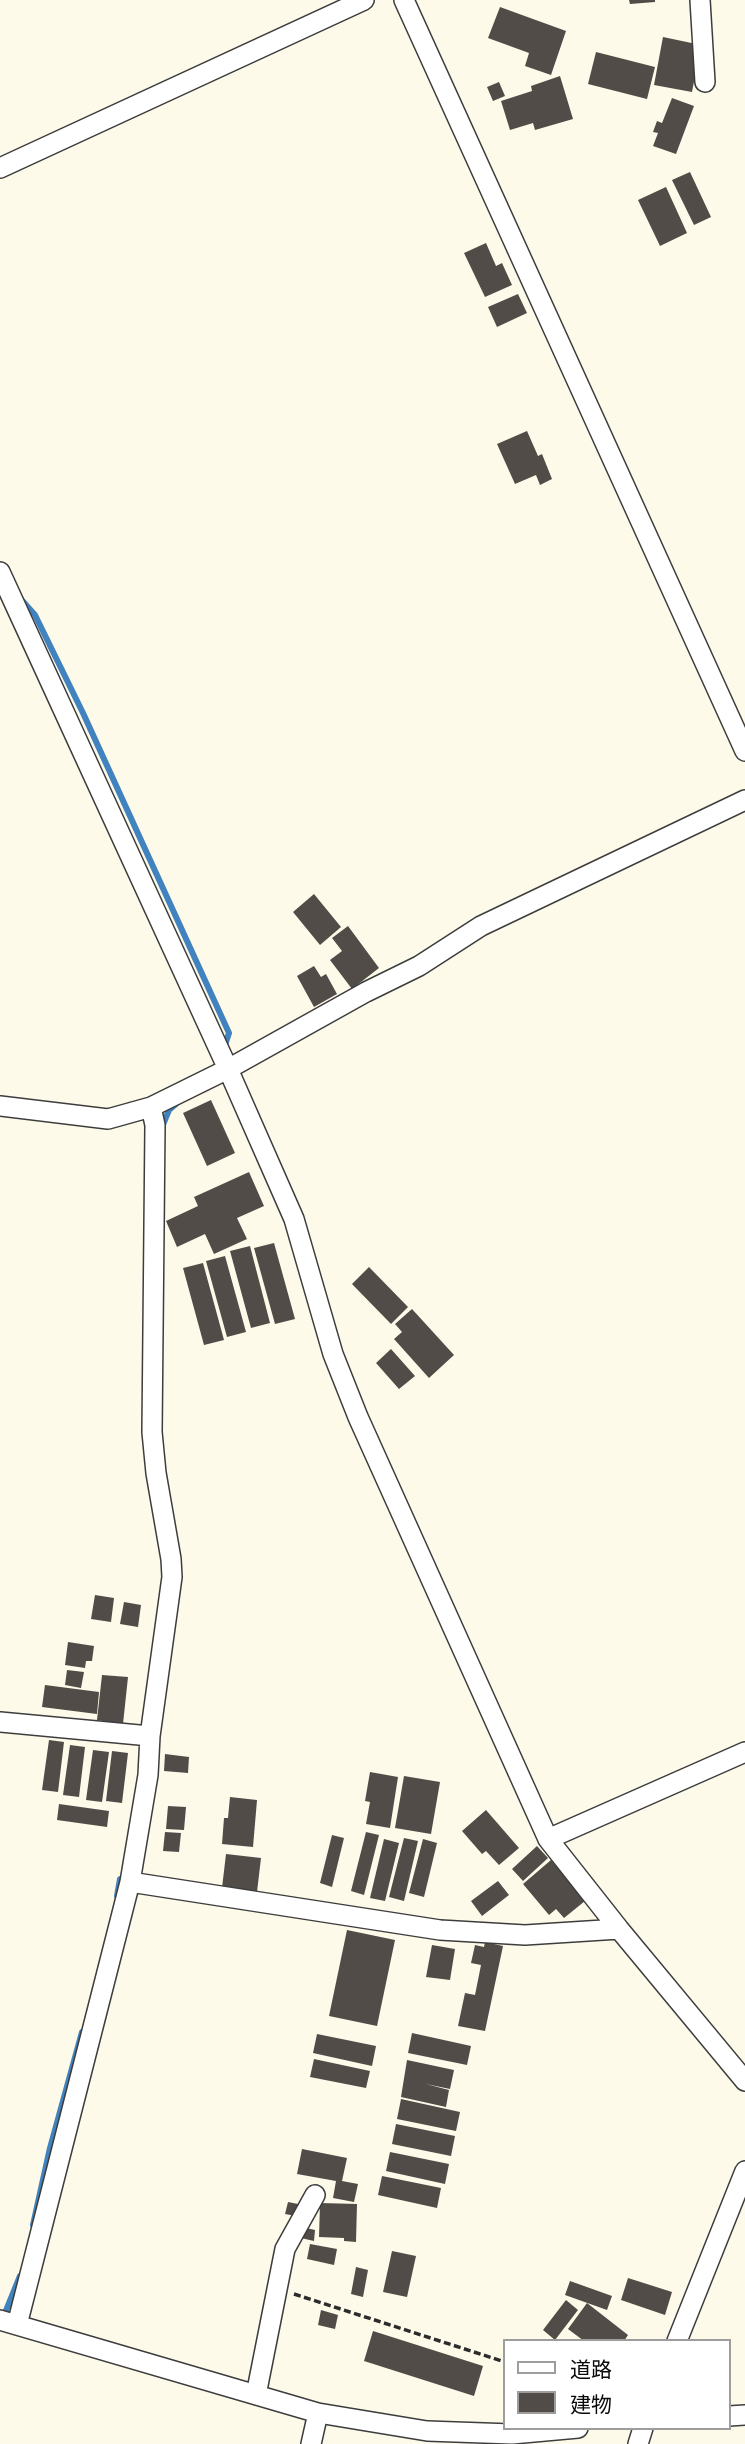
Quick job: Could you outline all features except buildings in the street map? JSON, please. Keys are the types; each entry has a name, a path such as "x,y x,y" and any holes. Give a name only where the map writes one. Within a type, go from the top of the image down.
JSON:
{"street":[{"path":"0,168 364,0"},
{"path":"404,0 745,751"},
{"path":"700,0 705,82"},
{"path":"0,572 7,601 228,1069 294,1219 333,1354 358,1417 548,1839 745,2081"},
{"path":"0,1106 108,1119 151,1107 228,1069 366,992 419,966 481,926 745,800"},
{"path":"151,1107 155,1125 152,1432 172,1577 150,1736 148,1775 130,1882 8,2323 318,2413 428,2431 512,2434 556,2430"},
{"path":"0,1722 150,1736"},
{"path":"548,1839 745,1752"},
{"path":"130,1882 440,1930 525,1935 619,1929"},
{"path":"678,2339 745,2171"},
{"path":"256,2395 285,2249 315,2195"},
{"path":"311,2444 318,2413"}],"path":[{"path":"276,2289 504,2362"}],"waterway":[{"path":"19,597 35,615 83,713 229,1033 224,1048"},
{"path":"162,1127 169,1110 176,1104"},
{"path":"117,1896 120,1879 126,1877"},
{"path":"33,2225 50,2148 82,2032"},
{"path":"3,2318 20,2276"}]}
